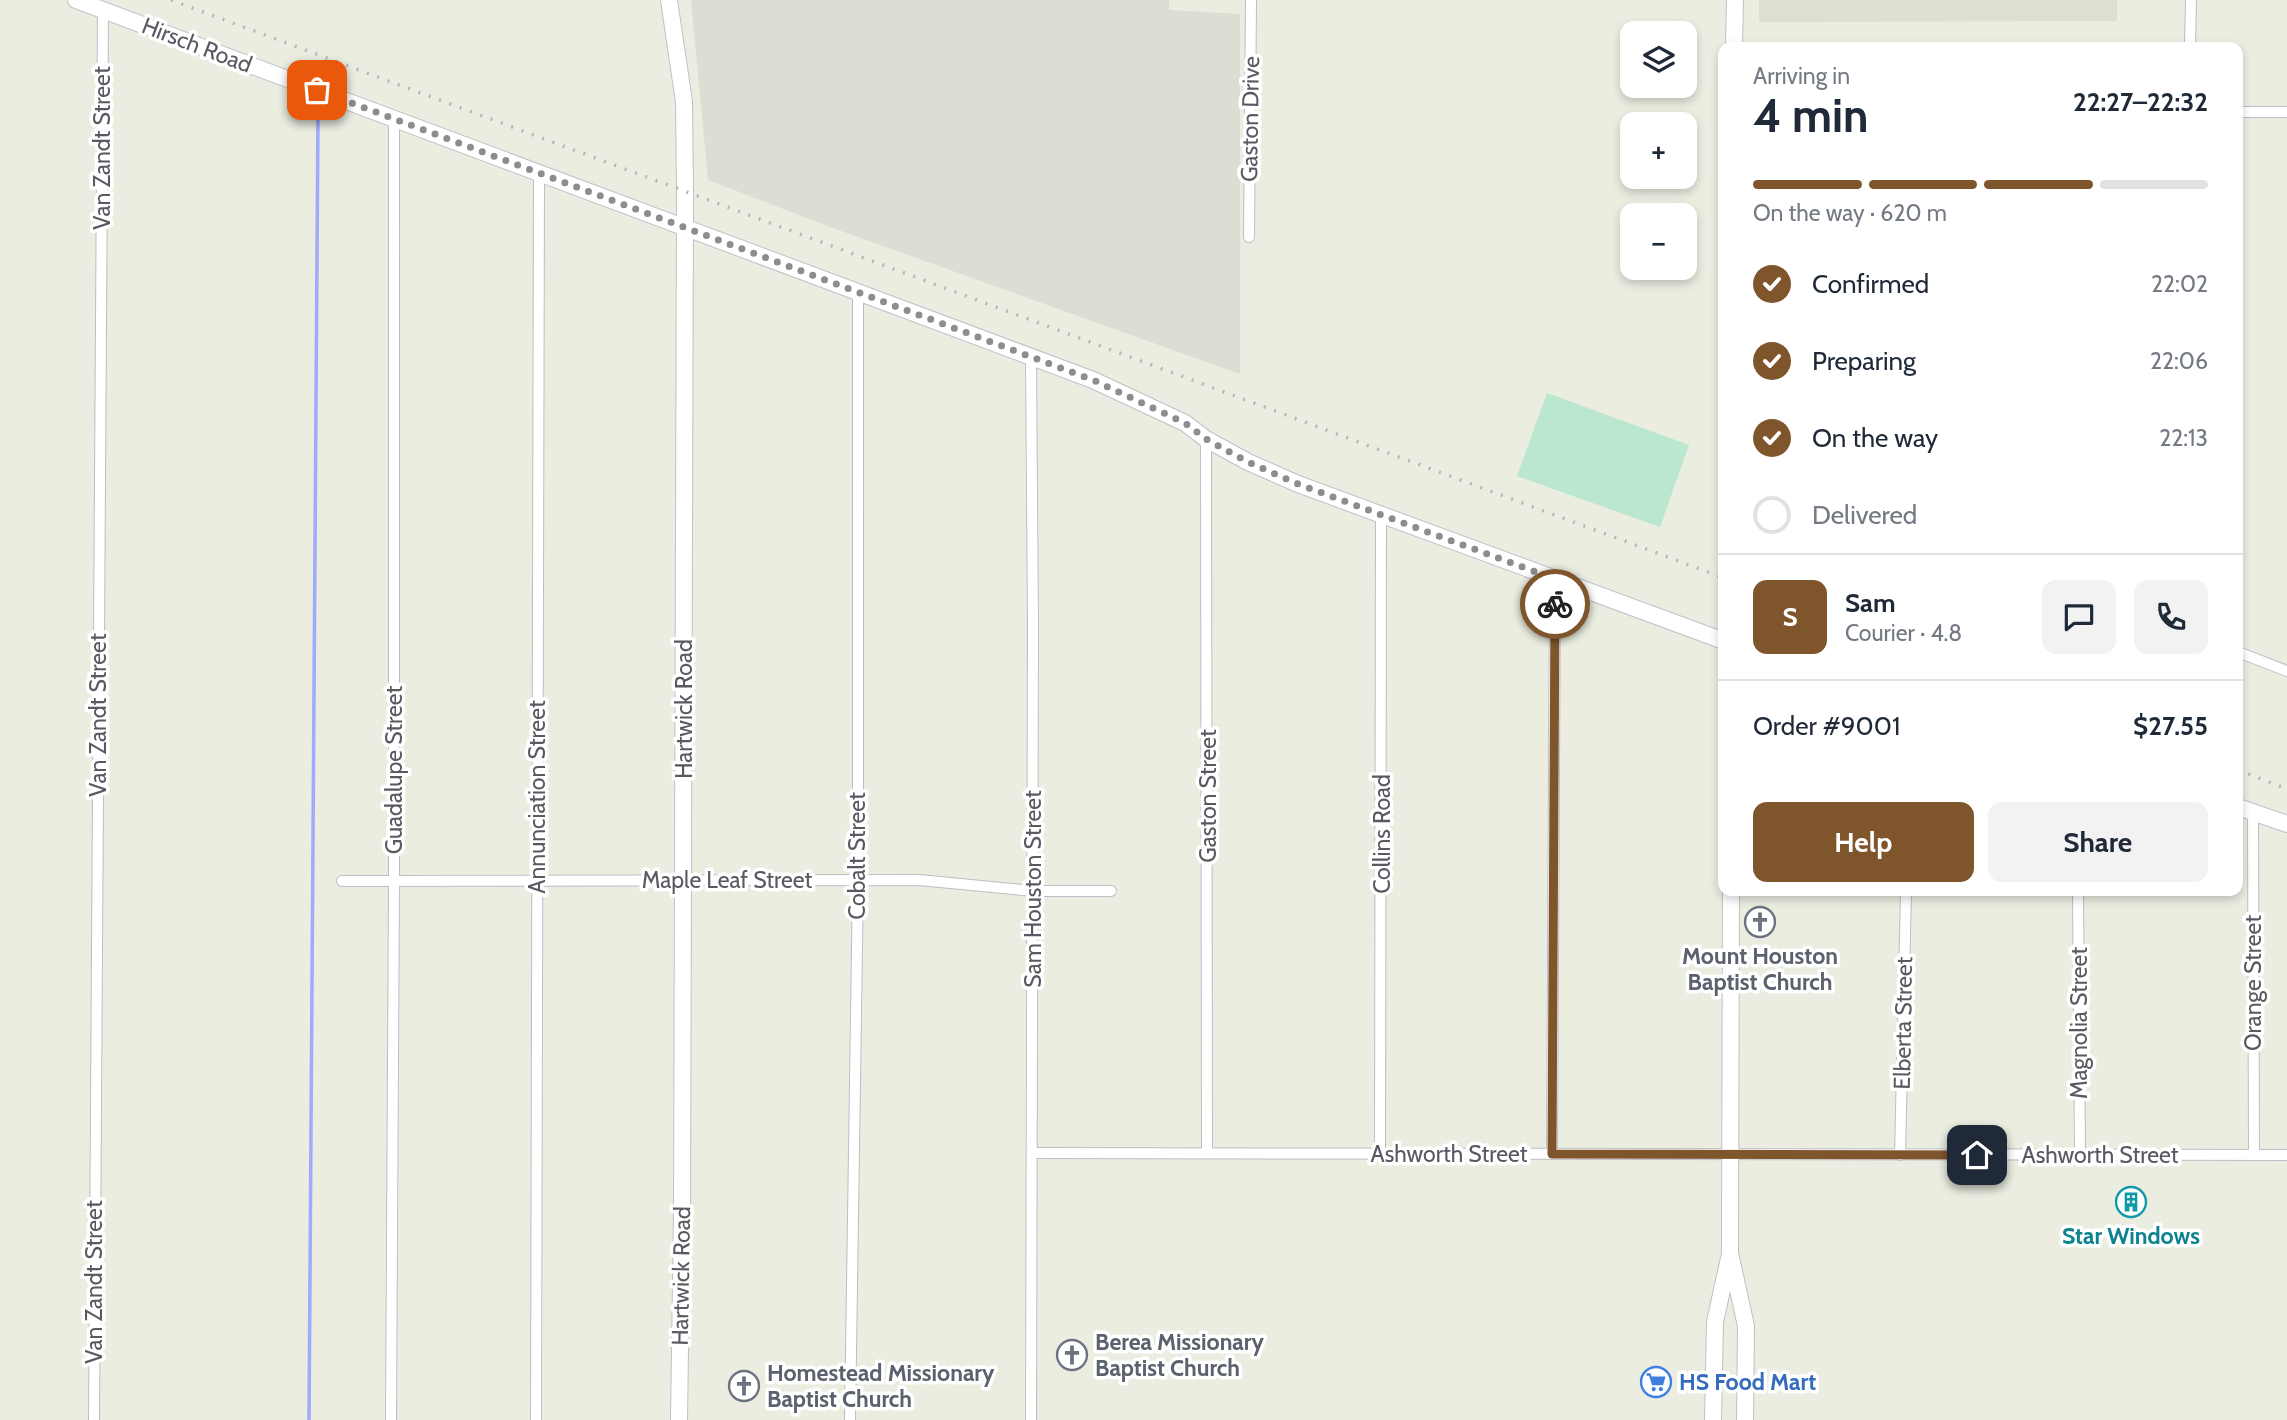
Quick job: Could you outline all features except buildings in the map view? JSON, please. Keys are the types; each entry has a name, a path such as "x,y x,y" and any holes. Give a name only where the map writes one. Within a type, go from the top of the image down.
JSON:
{"main road":[{"name":"Hirsch Road","path":"76,0 1093,380 1185,423 1206,439 1260,467 1381,515 1718,639"},
{"name":"Hartwick Road","path":"669,0 684,102 685,229 679,1420"},
{"path":"1734,42 1735,0"},
{"path":"2246,810 2287,824"},
{"path":"1731,896 1730,1252 1746,1326 1745,1420"},
{"path":"1713,1420 1715,1322 1730,1252"}],"street":[{"name":"Gaston Drive","path":"1249,237 1251,0"},
{"path":"2190,42 2191,0"},
{"name":"Van Zandt Street","path":"94,1420 103,10"},
{"path":"2243,113 2287,112"},
{"name":"Guadalupe Street","path":"391,1420 394,119"},
{"name":"Annunciation Street","path":"536,1420 539,175"},
{"name":"Cobalt Street","path":"850,1420 858,880 858,291"},
{"name":"Sam Houston Street","path":"1031,358 1031,1420"},
{"name":"Gaston Street","path":"1206,439 1207,1153"},
{"name":"Collins Road","path":"1380,1154 1381,515"},
{"path":"1552,1154 1555,579"},
{"path":"2243,654 2287,671"},
{"name":"Orange Street","path":"2246,810 2254,1155"},
{"name":"Maple Leaf Street","path":"341,881 919,880 1033,891 1111,891"},
{"name":"Elberta Street","path":"1900,1155 1906,896"},
{"name":"Magnolia Street","path":"2078,896 2080,1155"},
{"name":"Ashworth Street","path":"1032,1153 2287,1155"}],"shaded area":[{"path":"691,0 1169,0 1169,10 1240,14 1240,374 830,227 708,180"},
{"path":"1759,0 2117,0 2117,21 1759,22"}],"green space":[{"path":"1547,393 1689,445 1660,527 1517,476"}],"waterway":[{"path":"309,1420 318,113"}],"railway":[{"path":"171,0 1718,576"},
{"path":"2243,772 2287,789"}],"way so far":[{"path":"317,90 1093,380 1185,423 1206,439 1248,462 1298,484 1555,579 1555,604"}],"place":[{"name":"Mount Houston Baptist Church","path":"1760,922"},
{"name":"Star Windows","path":"2131,1202"},
{"name":"Berea Missionary Baptist Church","path":"1072,1355"},
{"name":"HS Food Mart","path":"1656,1382"},
{"name":"Homestead Missionary Baptist Church","path":"744,1386"}],"route":[{"path":"1555,604 1552,1154 1977,1155"}]}
